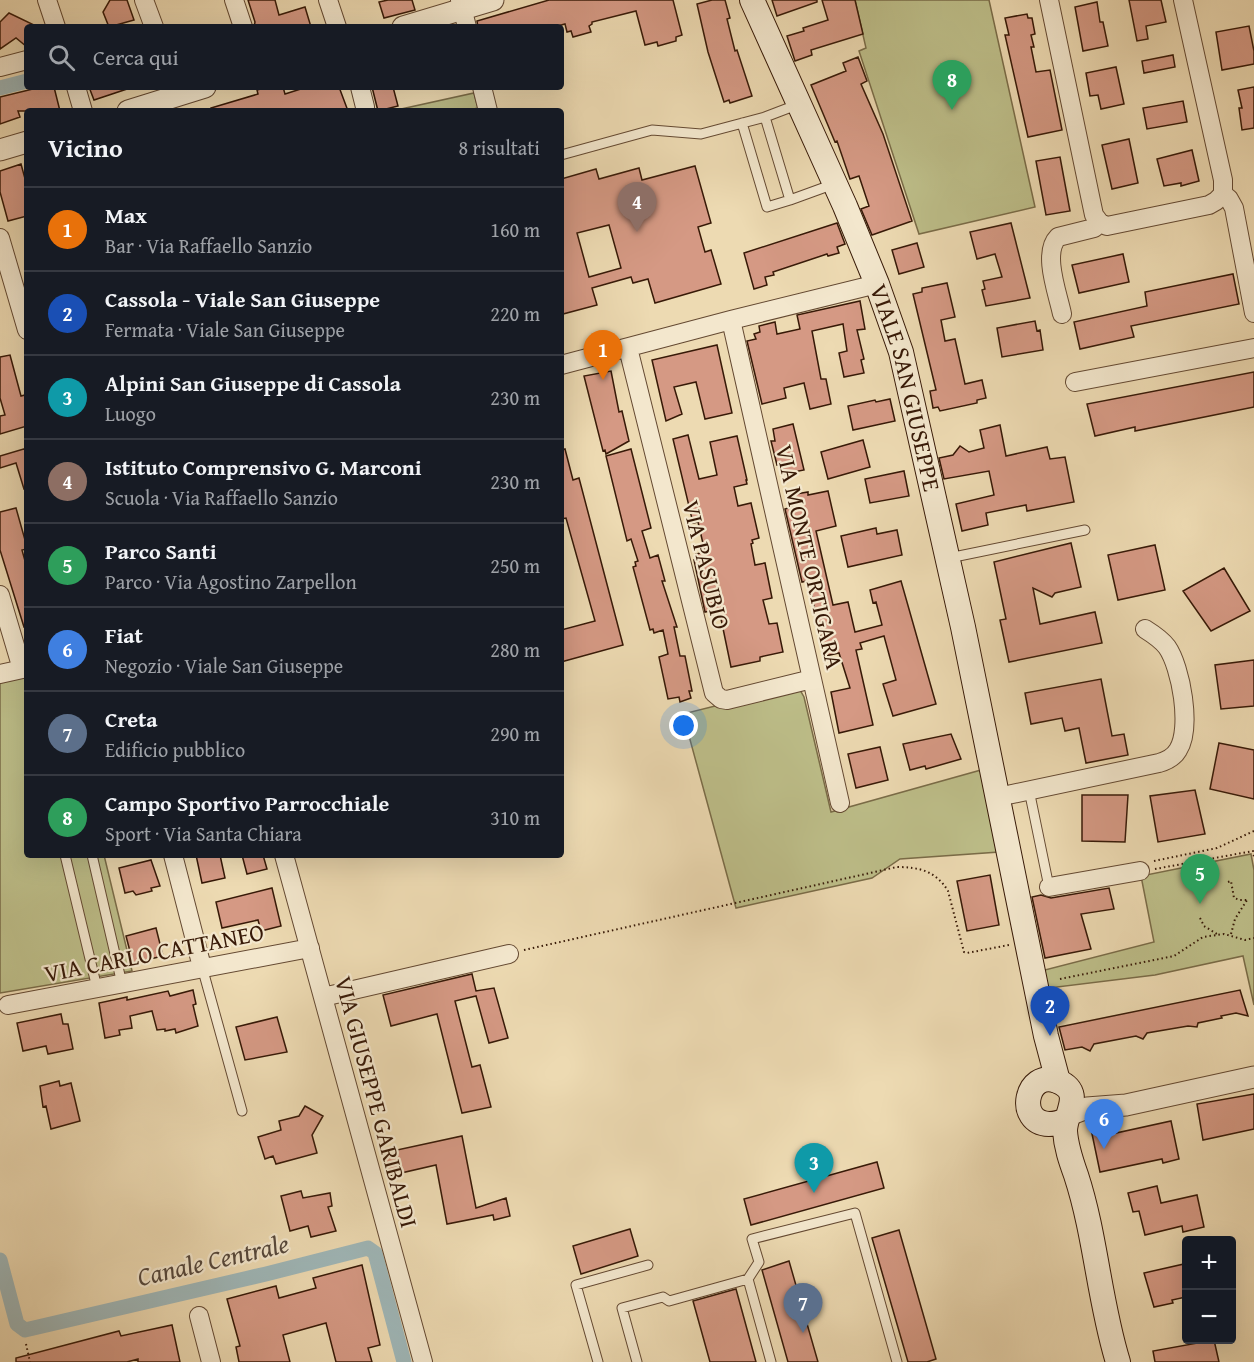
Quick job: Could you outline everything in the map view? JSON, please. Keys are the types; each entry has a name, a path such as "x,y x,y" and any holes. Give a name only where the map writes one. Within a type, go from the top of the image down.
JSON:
{"main road":[{"name":"VIALE SAN GIUSEPPE","path":"752,0 835,183 877,284 909,379 998,797 1055,1085 1072,1107 1061,1119 1070,1159 1080,1188 1117,1360"},
{"path":"1055,1085 1029,1094 1029,1112 1036,1120 1061,1119"}],"street":[{"path":"47,0 55,24"},
{"path":"144,0 153,24"},
{"path":"234,0 242,24"},
{"path":"328,0 336,24"},
{"path":"415,24 463,12 494,0"},
{"path":"1049,0 1095,214 1100,223 1110,226 1209,205 1222,194 1223,180 1183,0"},
{"path":"0,67 24,61"},
{"path":"77,90 82,108"},
{"path":"361,90 365,107"},
{"path":"482,90 487,108"},
{"path":"135,108 176,91"},
{"path":"0,150 24,143"},
{"path":"1222,194 1229,199 1234,208 1254,313"},
{"path":"1062,314 1050,259 1052,245 1058,237 1094,228 1100,223"},
{"path":"0,238 24,320"},
{"path":"564,364 877,284"},
{"name":"VIA MONTE ORTIGARA","path":"731,320 840,804"},
{"name":"VIA PASUBIO","path":"628,348 714,693 721,699 727,700 812,680"},
{"path":"1075,382 1254,348"},
{"path":"0,594 24,668 0,674"},
{"path":"998,797 1159,763 1170,758 1179,750 1183,736 1184,712 1178,677 1165,645 1145,629"},
{"path":"174,858 202,967"},
{"name":"VIA GIUSEPPE GARIBALDI","path":"285,858 423,1362"},
{"path":"1049,887 1142,867"},
{"name":"VIA CARLO CATTANEO","path":"8,1005 310,948"},
{"path":"323,997 509,954"},
{"path":"1061,1119 1088,1108 1126,1105 1254,1077"},
{"path":"1055,1085 1101,1098 1151,1098"},
{"path":"199,1316 211,1362"}],"lane":[{"path":"564,154 652,129 701,134 765,117 799,104"},
{"path":"765,117 789,200"},
{"path":"742,123 767,207 835,183"},
{"path":"947,558 1085,530"},
{"path":"1029,790 1049,887"},
{"path":"66,858 97,988"},
{"name":"VIA CARLO CATTANEO","path":"93,858 122,984"},
{"path":"202,967 242,1111"},
{"path":"636,1362 622,1308 663,1297 669,1301 748,1279 759,1262 752,1239 855,1213 897,1362"},
{"path":"598,1362 576,1285 648,1265"},
{"path":"748,1279 771,1362"}],"path":[{"path":"1142,867 1217,848 1254,831"},
{"path":"1142,867 1253,850 1254,857"},
{"path":"509,954 897,867 926,870 943,882 948,891 964,952 1018,943"},
{"path":"1228,882 1231,881 1234,898 1248,900 1235,919 1231,935"},
{"path":"1200,918 1204,926 1217,934"},
{"path":"1060,980 1174,956 1196,940 1217,934 1231,935 1245,940 1254,938"},
{"path":"26,1344 30,1362"}],"green space":[{"path":"855,0 989,0 1035,207 919,234 859,51 866,48"},
{"path":"474,93 478,108 406,108"},
{"path":"24,672 24,858 105,858 132,971 0,993 0,677"},
{"path":"787,688 800,690 804,697 831,812 981,770 999,852 900,859 872,878 736,908 683,714"},
{"path":"1251,854 1254,870 1254,1005 1243,956 1155,975 1041,989 1037,972 1154,942 1141,876"}],"building":[{"path":"110,0 127,0 134,20 108,24 103,12"},
{"path":"248,0 275,0 279,15 305,7 310,24 255,24"},
{"path":"412,0 415,10 384,18 379,2"},
{"path":"549,0 673,0 682,35 676,37 676,41 658,46 657,42 645,45 636,11 592,22 589,26 591,32 573,37 571,31 567,32 565,24 478,24 477,21"},
{"path":"712,0 725,0 735,51 737,50 752,96 730,103 729,100 724,102 708,52 697,4"},
{"path":"772,0 817,0 817,2 777,16"},
{"path":"822,0 855,0 863,34 811,50 812,55 795,61 787,36 828,20"},
{"path":"1129,0 1161,0 1166,22 1146,26 1148,39 1137,41"},
{"path":"1097,2 1100,22 1103,22 1108,46 1083,51 1075,7"},
{"path":"9,13 32,24 24,24 24,45 16,38 0,49 0,22"},
{"path":"1027,14 1028,18 1032,18 1035,34 1031,35 1034,47 1031,47 1036,72 1050,70 1062,130 1028,137 1005,35 1009,35 1005,18"},
{"path":"1249,26 1254,64 1222,70 1216,32"},
{"path":"1173,55 1175,67 1144,73 1142,61"},
{"path":"858,57 867,81 861,84 883,134 912,221 872,235 861,209 869,206 859,176 850,179 837,141 835,142 811,85 846,71 843,63"},
{"path":"1116,67 1124,104 1101,109 1098,95 1090,96 1086,73"},
{"path":"1254,87 1254,128 1242,130 1239,108 1242,108 1238,90"},
{"path":"29,90 55,90 59,108 24,108 24,111 18,111 20,117 0,124 0,97"},
{"path":"90,90 124,90 94,100"},
{"path":"257,90 284,90 285,94 298,90 340,90 347,108 211,108 258,94"},
{"path":"373,90 394,90 398,106 377,108"},
{"path":"1183,101 1187,122 1147,129 1143,108"},
{"path":"1129,139 1138,183 1112,189 1102,145"},
{"path":"1192,150 1199,181 1181,186 1181,183 1164,186 1157,159"},
{"path":"1060,157 1070,211 1046,215 1036,161"},
{"path":"21,164 24,175 24,217 8,221 0,192 0,171"},
{"path":"695,166 711,223 698,227 705,252 711,250 721,284 655,303 648,279 633,283 631,277 592,288 597,305 564,314 564,178 596,169 599,179 639,168 642,180","holes":["609,225 621,268 589,277 577,233"]},
{"path":"837,223 845,244 837,247 839,253 828,256 827,254 773,272 774,275 765,277 767,285 754,289 744,253"},
{"path":"1011,223 1030,298 986,306 982,290 985,289 983,281 1002,277 995,254 977,259 970,232"},
{"path":"917,243 924,267 899,274 892,250"},
{"path":"1123,254 1129,282 1079,293 1072,265"},
{"path":"1233,274 1239,304 1131,326 1134,337 1080,349 1074,322 1147,306 1145,292"},
{"path":"947,283 955,317 941,320 945,341 955,339 965,384 982,380 986,398 977,400 977,403 940,411 938,407 933,408 930,391 936,390 913,294 922,292 922,288"},
{"path":"860,301 865,329 857,330 864,359 861,360 864,373 844,377 839,353 847,351 843,324 812,331 821,379 826,379 831,404 810,409 804,383 784,388 786,398 762,404 747,341 756,339 754,334 760,332 759,326 775,322 777,334 800,329 797,315"},
{"path":"1035,321 1037,331 1040,330 1043,350 1002,357 997,328"},
{"path":"717,345 732,413 705,419 696,382 674,387 682,414 666,421 652,360"},
{"path":"10,355 21,396 24,395 24,427 0,434 0,416 5,415 0,398 0,357"},
{"path":"611,371 619,412 622,411 629,441 606,454 605,450 603,451 584,376"},
{"path":"1254,372 1254,407 1135,431 1135,427 1095,436 1087,404"},
{"path":"890,399 895,421 853,430 848,406"},
{"path":"793,424 804,470 784,474 781,464 777,465 771,441 775,441 773,429"},
{"path":"1000,425 1006,456 1047,447 1050,459 1065,457 1074,502 1027,511 1026,505 986,513 988,525 962,531 956,504 994,495 989,471 944,479 939,458 953,455 960,446 969,452 984,448 980,430"},
{"path":"688,435 699,479 717,475 710,442 737,436 747,480 747,484 734,487 738,506 751,503 759,538 752,540 751,544 755,565 765,563 772,598 763,600 769,624 777,623 783,652 760,657 760,661 731,667 720,614 711,616 710,611 705,612 694,560 698,560 696,554 705,552 698,522 693,523 673,439"},
{"path":"863,440 870,467 828,479 821,452"},
{"path":"24,449 24,489 16,463 0,468 0,456"},
{"path":"564,449 573,480 579,478 623,645 564,661 564,629 595,621 566,518 564,518"},
{"path":"631,449 651,528 642,531 650,558 658,555 665,581 662,581 677,627 674,627 680,656 685,656 692,691 689,691 691,698 680,702 679,697 668,699 659,657 668,654 663,630 654,633 653,629 650,630 633,567 638,561 631,539 627,541 606,456"},
{"path":"904,471 909,496 870,503 865,479"},
{"path":"828,491 836,526 816,531 833,605 848,602 855,632 882,625 870,590 901,581 936,704 893,716 883,684 896,680 884,636 860,643 862,649 856,650 873,725 839,733 831,692 850,688 839,653 825,656 810,588 808,588 807,581 802,582 785,509 792,507 790,495 808,492 808,495"},
{"path":"16,508 24,536 24,550 22,550 24,557 24,627 0,550 0,512"},
{"path":"876,528 877,534 897,530 902,555 848,567 841,536"},
{"path":"1071,543 1081,587 1055,593 1052,597 1033,588 1040,624 1095,612 1102,643 1009,662 1000,620 1006,619 994,562"},
{"path":"1155,545 1165,590 1118,600 1108,555"},
{"path":"1224,568 1250,611 1211,631 1183,591"},
{"path":"1254,660 1254,706 1221,709 1215,665"},
{"path":"1101,679 1112,736 1124,734 1128,755 1086,763 1079,728 1065,731 1062,718 1031,724 1025,693"},
{"path":"951,734 961,759 926,769 925,766 910,770 903,744"},
{"path":"1219,743 1254,750 1254,799 1210,789"},
{"path":"880,747 888,780 856,788 848,754"},
{"path":"1195,790 1205,834 1158,842 1150,796"},
{"path":"1082,795 1128,795 1125,842 1082,841"},
{"path":"197,858 221,858 225,878 202,883"},
{"path":"243,858 264,858 267,869 247,874"},
{"path":"151,860 160,886 151,888 152,891 136,895 133,891 125,893 119,868"},
{"path":"990,875 999,925 967,931 957,881"},
{"path":"272,888 281,926 261,931 258,920 222,928 216,902"},
{"path":"1109,888 1114,909 1081,914 1091,949 1045,958 1032,897 1041,895 1051,898"},
{"path":"156,928 163,956 133,963 126,936"},
{"path":"472,974 476,991 494,988 508,1038 489,1043 476,996 455,1001 472,1067 480,1065 491,1107 462,1113 437,1014 391,1026 383,995"},
{"path":"193,990 196,1004 193,1005 198,1026 176,1033 175,1029 157,1030 152,1011 130,1016 132,1028 119,1030 120,1035 105,1038 99,1003 127,997 127,1000 168,991 170,996"},
{"path":"1240,990 1248,1016 1236,1013 1198,1023 1197,1027 1188,1026 1147,1033 1143,1039 1136,1036 1094,1044 1090,1051 1082,1047 1065,1050 1059,1027"},
{"path":"61,1014 63,1024 68,1024 73,1049 48,1054 46,1046 23,1051 17,1023"},
{"path":"277,1017 287,1052 245,1060 236,1027"},
{"path":"59,1081 60,1086 71,1083 80,1121 51,1129 46,1106 43,1107 40,1086"},
{"path":"1254,1094 1254,1129 1203,1140 1197,1104"},
{"path":"305,1106 323,1116 312,1135 317,1153 276,1164 273,1156 265,1159 258,1137 281,1130 279,1121 299,1116"},
{"path":"1171,1121 1179,1159 1163,1163 1162,1159 1100,1172 1091,1129 1114,1124 1116,1133"},
{"path":"462,1136 476,1208 506,1198 510,1216 494,1220 493,1215 447,1224 436,1165 388,1176 383,1153"},
{"path":"877,1162 884,1188 751,1225 744,1199"},
{"path":"1157,1186 1161,1203 1197,1195 1204,1227 1183,1232 1182,1226 1145,1235 1139,1211 1133,1212 1128,1193"},
{"path":"301,1191 303,1198 330,1193 332,1206 328,1207 336,1231 311,1237 308,1226 290,1231 281,1196"},
{"path":"630,1229 638,1256 581,1274 573,1246"},
{"path":"899,1230 936,1359 927,1362 908,1362 872,1238"},
{"path":"789,1261 818,1362 788,1362 762,1270"},
{"path":"1182,1264 1182,1298 1172,1300 1173,1303 1154,1307 1144,1273"},
{"path":"362,1265 380,1345 368,1348 372,1362 336,1362 326,1323 283,1335 290,1362 239,1362 236,1347 240,1346 227,1299 276,1286 279,1298 316,1288 313,1278"},
{"path":"736,1289 756,1362 710,1362 693,1301"},
{"path":"172,1325 180,1362 138,1362 138,1359 127,1362 16,1362 16,1358 119,1331 121,1336"},
{"path":"1192,1344 1215,1344 1219,1362 1155,1362 1153,1351"}],"waterway":[{"path":"0,88 24,82"},
{"name":"Canale Centrale","path":"0,1260 17,1324 25,1330 368,1248 375,1253 404,1362"}],"place":[{"name":"Campo Sportivo Parrocchiale","path":"952,110"},
{"name":"Istituto Comprensivo G. Marconi","path":"637,232"},
{"name":"Max","path":"603,380"},
{"name":"Parco Santi","path":"1200,904"},
{"name":"Cassola - Viale San Giuseppe","path":"1050,1036"},
{"name":"Fiat","path":"1104,1149"},
{"name":"Alpini San Giuseppe di Cassola","path":"814,1193"},
{"name":"Creta","path":"803,1333"}]}
